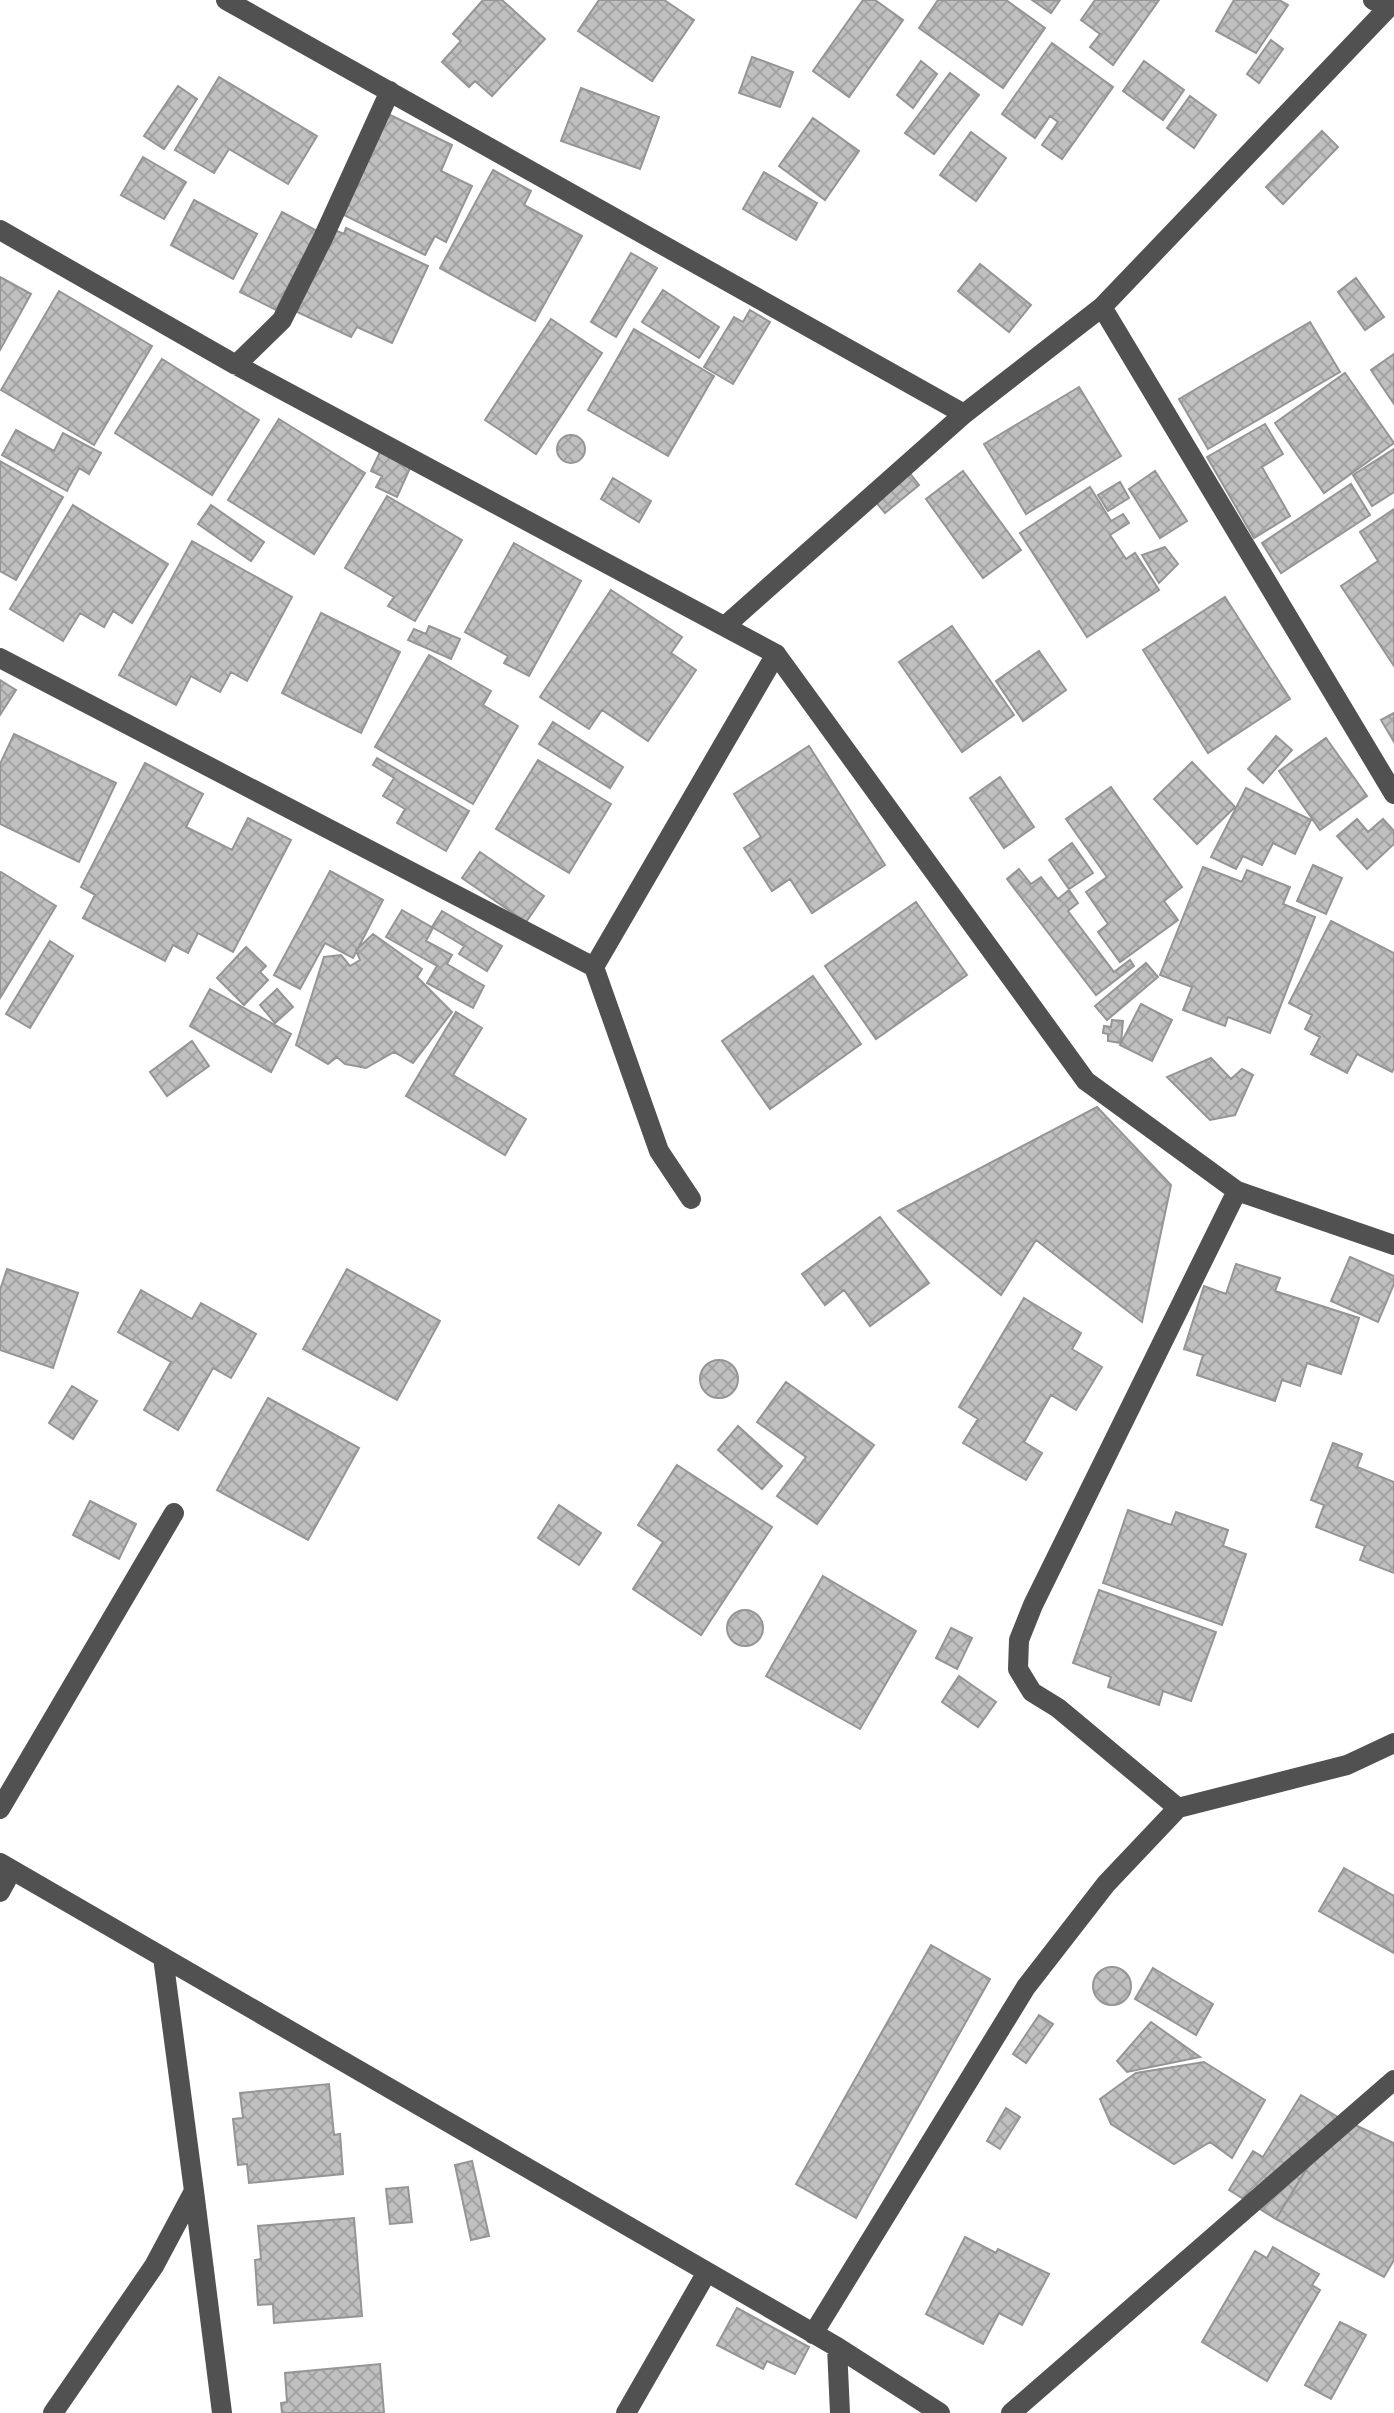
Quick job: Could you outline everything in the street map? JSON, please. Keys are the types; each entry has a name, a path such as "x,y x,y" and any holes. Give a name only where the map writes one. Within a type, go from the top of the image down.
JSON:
{"street":[{"path":"226,0 964,414"},
{"path":"725,626 964,414 1102,307 1386,6"},
{"path":"236,365 282,320 390,91"},
{"path":"0,230 236,365 776,654 1086,1081 1237,1191 1394,1245"},
{"path":"1102,307 1394,794"},
{"path":"594,967 776,654"},
{"path":"0,658 594,967 659,1151 691,1199"},
{"path":"1178,1808 1058,1708 1032,1692 1018,1669 1019,1640 1033,1605 1237,1191"},
{"path":"0,1809 174,1513"},
{"path":"813,2334 1026,1987 1106,1884 1178,1808 1347,1765 1394,1743"},
{"path":"0,1892 6,1867 837,2347 940,2413"},
{"path":"163,1957 222,2413"},
{"path":"1011,2413 1394,2080"},
{"path":"53,2413 154,2266 194,2191"},
{"path":"626,2413 707,2272"},
{"path":"837,2347 840,2413"}],"building":[{"path":"483,0 502,0 545,39 492,96 475,81 469,87 442,62 461,41 453,34"},
{"path":"599,0 664,0 694,20 652,81 578,31"},
{"path":"863,0 875,0 903,20 849,97 813,71"},
{"path":"938,0 1006,0 1045,28 1003,88 919,28"},
{"path":"1032,0 1060,0 1051,13"},
{"path":"1095,0 1159,0 1113,65 1090,47 1100,34 1081,20"},
{"path":"1234,0 1279,0 1288,5 1256,53 1216,31"},
{"path":"1271,40 1283,49 1259,83 1247,74"},
{"path":"1052,43 1113,87 1062,159 1042,145 1058,122 1050,116 1035,138 1002,114"},
{"path":"752,57 793,72 780,107 739,93"},
{"path":"921,61 937,74 913,108 897,95"},
{"path":"1144,61 1184,90 1163,120 1123,91"},
{"path":"950,73 979,95 934,154 905,133"},
{"path":"219,77 317,136 288,184 229,149 214,173 175,150"},
{"path":"178,86 197,99 164,149 144,136"},
{"path":"581,88 659,117 640,169 561,141"},
{"path":"1190,96 1216,115 1194,148 1167,128"},
{"path":"388,114 452,145 441,171 472,186 446,242 435,236 425,255 340,213"},
{"path":"813,118 859,151 825,200 779,166"},
{"path":"1322,131 1338,147 1283,204 1266,187"},
{"path":"971,132 1006,158 976,201 940,175"},
{"path":"143,157 186,182 164,219 121,195"},
{"path":"493,170 531,191 524,205 582,236 535,321 440,268"},
{"path":"764,172 817,203 796,240 743,209"},
{"path":"194,200 257,234 233,279 171,245"},
{"path":"282,212 317,231 276,310 240,292"},
{"path":"346,228 428,266 392,343 357,327 351,337 295,311 332,229 344,234"},
{"path":"631,253 657,268 616,337 591,322"},
{"path":"980,264 1031,305 1009,332 958,291"},
{"path":"0,277 31,294 0,350"},
{"path":"1356,278 1384,317 1365,330 1338,292"},
{"path":"663,290 719,327 699,358 642,322"},
{"path":"59,291 152,346 94,445 1,390"},
{"path":"750,310 770,322 733,384 704,367 734,317 743,322"},
{"path":"551,319 602,353 536,454 485,420"},
{"path":"1310,322 1340,372 1208,449 1179,399"},
{"path":"634,329 714,376 668,456 588,410"},
{"path":"1394,354 1394,404 1371,370"},
{"path":"162,359 259,420 212,495 115,433"},
{"path":"1345,373 1394,443 1324,493 1275,423"},
{"path":"1079,387 1121,456 1026,514 984,444"},
{"path":"279,419 365,473 314,554 228,500"},
{"path":"1265,424 1283,454 1262,467 1290,516 1254,538 1207,457"},
{"path":"16,430 54,451 63,433 101,453 89,474 79,468 67,491 2,455"},
{"path":"571,435 581,439 585,449 581,459 571,463 561,459 557,449 561,439"},
{"path":"1394,449 1394,492 1372,506 1353,475"},
{"path":"380,452 411,466 397,497 376,487 382,476 371,471"},
{"path":"0,461 63,497 16,580 0,571"},
{"path":"963,471 1021,550 983,578 926,499"},
{"path":"1155,471 1187,521 1160,538 1129,489"},
{"path":"909,472 919,485 885,513 875,501"},
{"path":"613,478 651,501 639,522 601,499"},
{"path":"1120,482 1129,498 1108,511 1098,495"},
{"path":"1351,484 1370,515 1281,573 1262,543"},
{"path":"1090,487 1111,521 1123,514 1129,523 1110,535 1126,559 1135,553 1159,590 1087,637 1020,533"},
{"path":"387,496 462,540 415,621 388,606 394,597 345,568"},
{"path":"73,505 168,564 132,623 113,611 104,627 80,613 63,641 10,609"},
{"path":"211,505 264,542 251,561 198,524"},
{"path":"1394,509 1394,666 1341,586 1378,561 1360,532"},
{"path":"192,541 292,597 247,681 231,672 220,692 191,676 176,705 119,675"},
{"path":"514,543 581,581 529,676 504,663 508,656 465,632"},
{"path":"1165,547 1178,564 1159,583 1142,555"},
{"path":"611,590 682,637 671,653 696,670 648,741 602,710 589,729 540,697"},
{"path":"1225,597 1290,699 1208,753 1143,650"},
{"path":"321,613 400,652 361,733 282,693"},
{"path":"429,626 460,639 451,659 408,640 414,629 426,634"},
{"path":"952,626 1014,715 962,752 899,662"},
{"path":"1039,651 1066,690 1023,721 996,681"},
{"path":"429,655 491,691 483,705 518,726 473,804 375,747"},
{"path":"0,680 16,690 0,715"},
{"path":"1394,713 1394,742 1381,720"},
{"path":"553,722 623,767 610,788 539,744"},
{"path":"14,734 116,783 79,862 0,824 0,764"},
{"path":"1276,736 1292,750 1263,783 1248,769"},
{"path":"1326,738 1367,796 1320,830 1279,771"},
{"path":"809,746 885,865 812,913 790,879 772,891 744,848 761,837 734,794"},
{"path":"377,758 469,811 446,851 397,823 405,809 383,796 394,778 373,765"},
{"path":"538,760 611,804 569,873 496,829"},
{"path":"1192,762 1235,807 1197,844 1154,799"},
{"path":"145,763 203,794 186,827 232,850 248,818 291,840 233,952 198,933 188,953 173,945 165,961 83,918 95,895 81,887"},
{"path":"1000,777 1034,827 1004,848 970,798"},
{"path":"1111,787 1182,887 1164,901 1178,920 1120,962 1098,932 1108,924 1086,892 1107,877 1066,819"},
{"path":"1246,788 1311,820 1295,854 1273,843 1262,865 1243,856 1236,869 1211,857"},
{"path":"1357,819 1368,832 1383,819 1394,831 1394,844 1367,869 1337,836"},
{"path":"1072,843 1093,873 1069,889 1049,860"},
{"path":"480,852 544,896 526,922 462,878"},
{"path":"1313,865 1342,878 1326,914 1297,901"},
{"path":"1203,867 1242,882 1247,870 1290,887 1283,904 1315,917 1270,1033 1228,1017 1225,1026 1183,1010 1192,987 1160,975"},
{"path":"1019,869 1031,884 1041,877 1058,899 1069,890 1078,903 1068,911 1114,972 1130,960 1134,966 1096,995 1007,879"},
{"path":"330,871 383,900 353,958 325,943 300,989 274,975"},
{"path":"0,873 56,906 0,998"},
{"path":"916,902 967,975 876,1039 825,966"},
{"path":"402,910 433,928 426,941 452,955 447,964 484,986 473,1008 427,983 437,966 386,937"},
{"path":"442,911 502,946 487,971 459,954 464,946 432,927"},
{"path":"1331,921 1394,953 1392,1072 1357,1054 1347,1073 1311,1054 1320,1037 1305,1029 1312,1015 1289,1003"},
{"path":"373,934 422,969 417,977 452,1012 413,1063 394,1052 366,1068 345,1064 337,1057 328,1064 296,1045 324,957 341,955 350,966 360,960 356,950"},
{"path":"50,941 73,956 30,1028 6,1014"},
{"path":"246,947 266,966 260,972 268,980 244,1005 217,978"},
{"path":"1146,963 1158,977 1107,1020 1095,1006"},
{"path":"813,976 861,1044 770,1109 722,1041"},
{"path":"210,989 291,1034 271,1072 190,1026"},
{"path":"277,989 293,1007 275,1023 260,1005"},
{"path":"1141,1004 1172,1020 1152,1061 1120,1045"},
{"path":"456,1012 482,1028 453,1075 526,1119 505,1155 406,1096"},
{"path":"1112,1020 1123,1021 1121,1043 1108,1041 1108,1034 1103,1033 1104,1026 1111,1027"},
{"path":"192,1041 209,1066 167,1096 150,1072"},
{"path":"1211,1058 1231,1079 1242,1069 1253,1075 1235,1115 1210,1120 1167,1077"},
{"path":"1097,1107 1171,1185 1142,1322 1036,1240 1001,1295 898,1211"},
{"path":"880,1217 929,1283 870,1326 844,1290 825,1305 802,1274"},
{"path":"1350,1257 1394,1276 1394,1284 1378,1322 1331,1301"},
{"path":"1236,1264 1280,1278 1275,1291 1359,1318 1341,1374 1307,1363 1300,1386 1282,1380 1275,1401 1197,1375 1203,1355 1184,1349 1204,1286 1226,1294"},
{"path":"7,1269 78,1293 53,1368 0,1350 0,1290"},
{"path":"347,1269 440,1321 397,1400 303,1349"},
{"path":"141,1290 192,1319 201,1303 256,1334 231,1378 213,1368 178,1430 144,1410 171,1362 118,1332"},
{"path":"1024,1298 1081,1333 1072,1349 1102,1367 1076,1410 1051,1395 1024,1442 1042,1453 1026,1480 963,1443 978,1419 959,1407"},
{"path":"719,1360 733,1365 738,1379 733,1393 719,1398 705,1393 700,1379 705,1365"},
{"path":"786,1382 874,1445 817,1524 777,1496 806,1457 757,1422"},
{"path":"72,1386 97,1401 73,1439 49,1423"},
{"path":"268,1398 359,1448 308,1540 217,1490"},
{"path":"738,1426 782,1466 762,1489 718,1450"},
{"path":"1333,1443 1362,1454 1357,1467 1394,1482 1394,1573 1360,1560 1365,1546 1316,1527 1324,1505 1311,1500"},
{"path":"677,1465 772,1527 701,1635 633,1589 663,1542 638,1525"},
{"path":"90,1501 136,1524 119,1559 73,1535"},
{"path":"559,1505 601,1533 579,1565 538,1538"},
{"path":"1128,1510 1171,1525 1176,1512 1228,1530 1223,1546 1246,1554 1222,1625 1103,1583"},
{"path":"823,1576 916,1631 860,1729 766,1676"},
{"path":"1099,1590 1216,1632 1191,1701 1163,1691 1159,1705 1108,1687 1111,1677 1073,1663"},
{"path":"745,1610 758,1615 763,1628 758,1641 745,1646 732,1641 727,1628 732,1615"},
{"path":"951,1628 972,1638 957,1669 936,1658"},
{"path":"959,1676 996,1702 978,1727 942,1702"},
{"path":"1344,1868 1394,1896 1394,1953 1319,1911"},
{"path":"931,1945 990,1979 856,2218 796,2184"},
{"path":"1112,1967 1125,1973 1131,1986 1125,1999 1112,2005 1099,1999 1093,1986 1099,1973"},
{"path":"1153,1968 1213,2004 1196,2035 1135,1999"},
{"path":"1039,2015 1053,2024 1026,2063 1013,2054"},
{"path":"1151,2022 1200,2057 1127,2072 1117,2061"},
{"path":"1204,2062 1265,2100 1232,2158 1210,2142 1174,2164 1111,2124 1100,2099 1136,2073"},
{"path":"329,2084 334,2135 340,2134 343,2174 249,2183 247,2164 238,2165 233,2119 243,2118 240,2093"},
{"path":"1301,2095 1338,2117 1276,2219 1229,2190 1253,2151 1263,2157"},
{"path":"1006,2108 1020,2117 1000,2149 987,2141"},
{"path":"1338,2117 1394,2143 1394,2260 1384,2277 1276,2219"},
{"path":"472,2161 489,2236 471,2240 455,2165"},
{"path":"408,2187 412,2222 390,2224 386,2189"},
{"path":"354,2218 362,2316 274,2323 273,2304 258,2305 255,2260 261,2259 258,2226"},
{"path":"965,2237 1049,2274 1022,2325 999,2313 983,2344 926,2314"},
{"path":"1273,2247 1319,2274 1312,2285 1320,2290 1267,2381 1202,2342 1255,2251 1267,2258"},
{"path":"737,2308 809,2347 795,2374 767,2361 763,2369 717,2345"},
{"path":"1340,2322 1366,2335 1331,2399 1305,2385"},
{"path":"380,2364 384,2413 282,2413 281,2403 287,2402 285,2373"}]}
